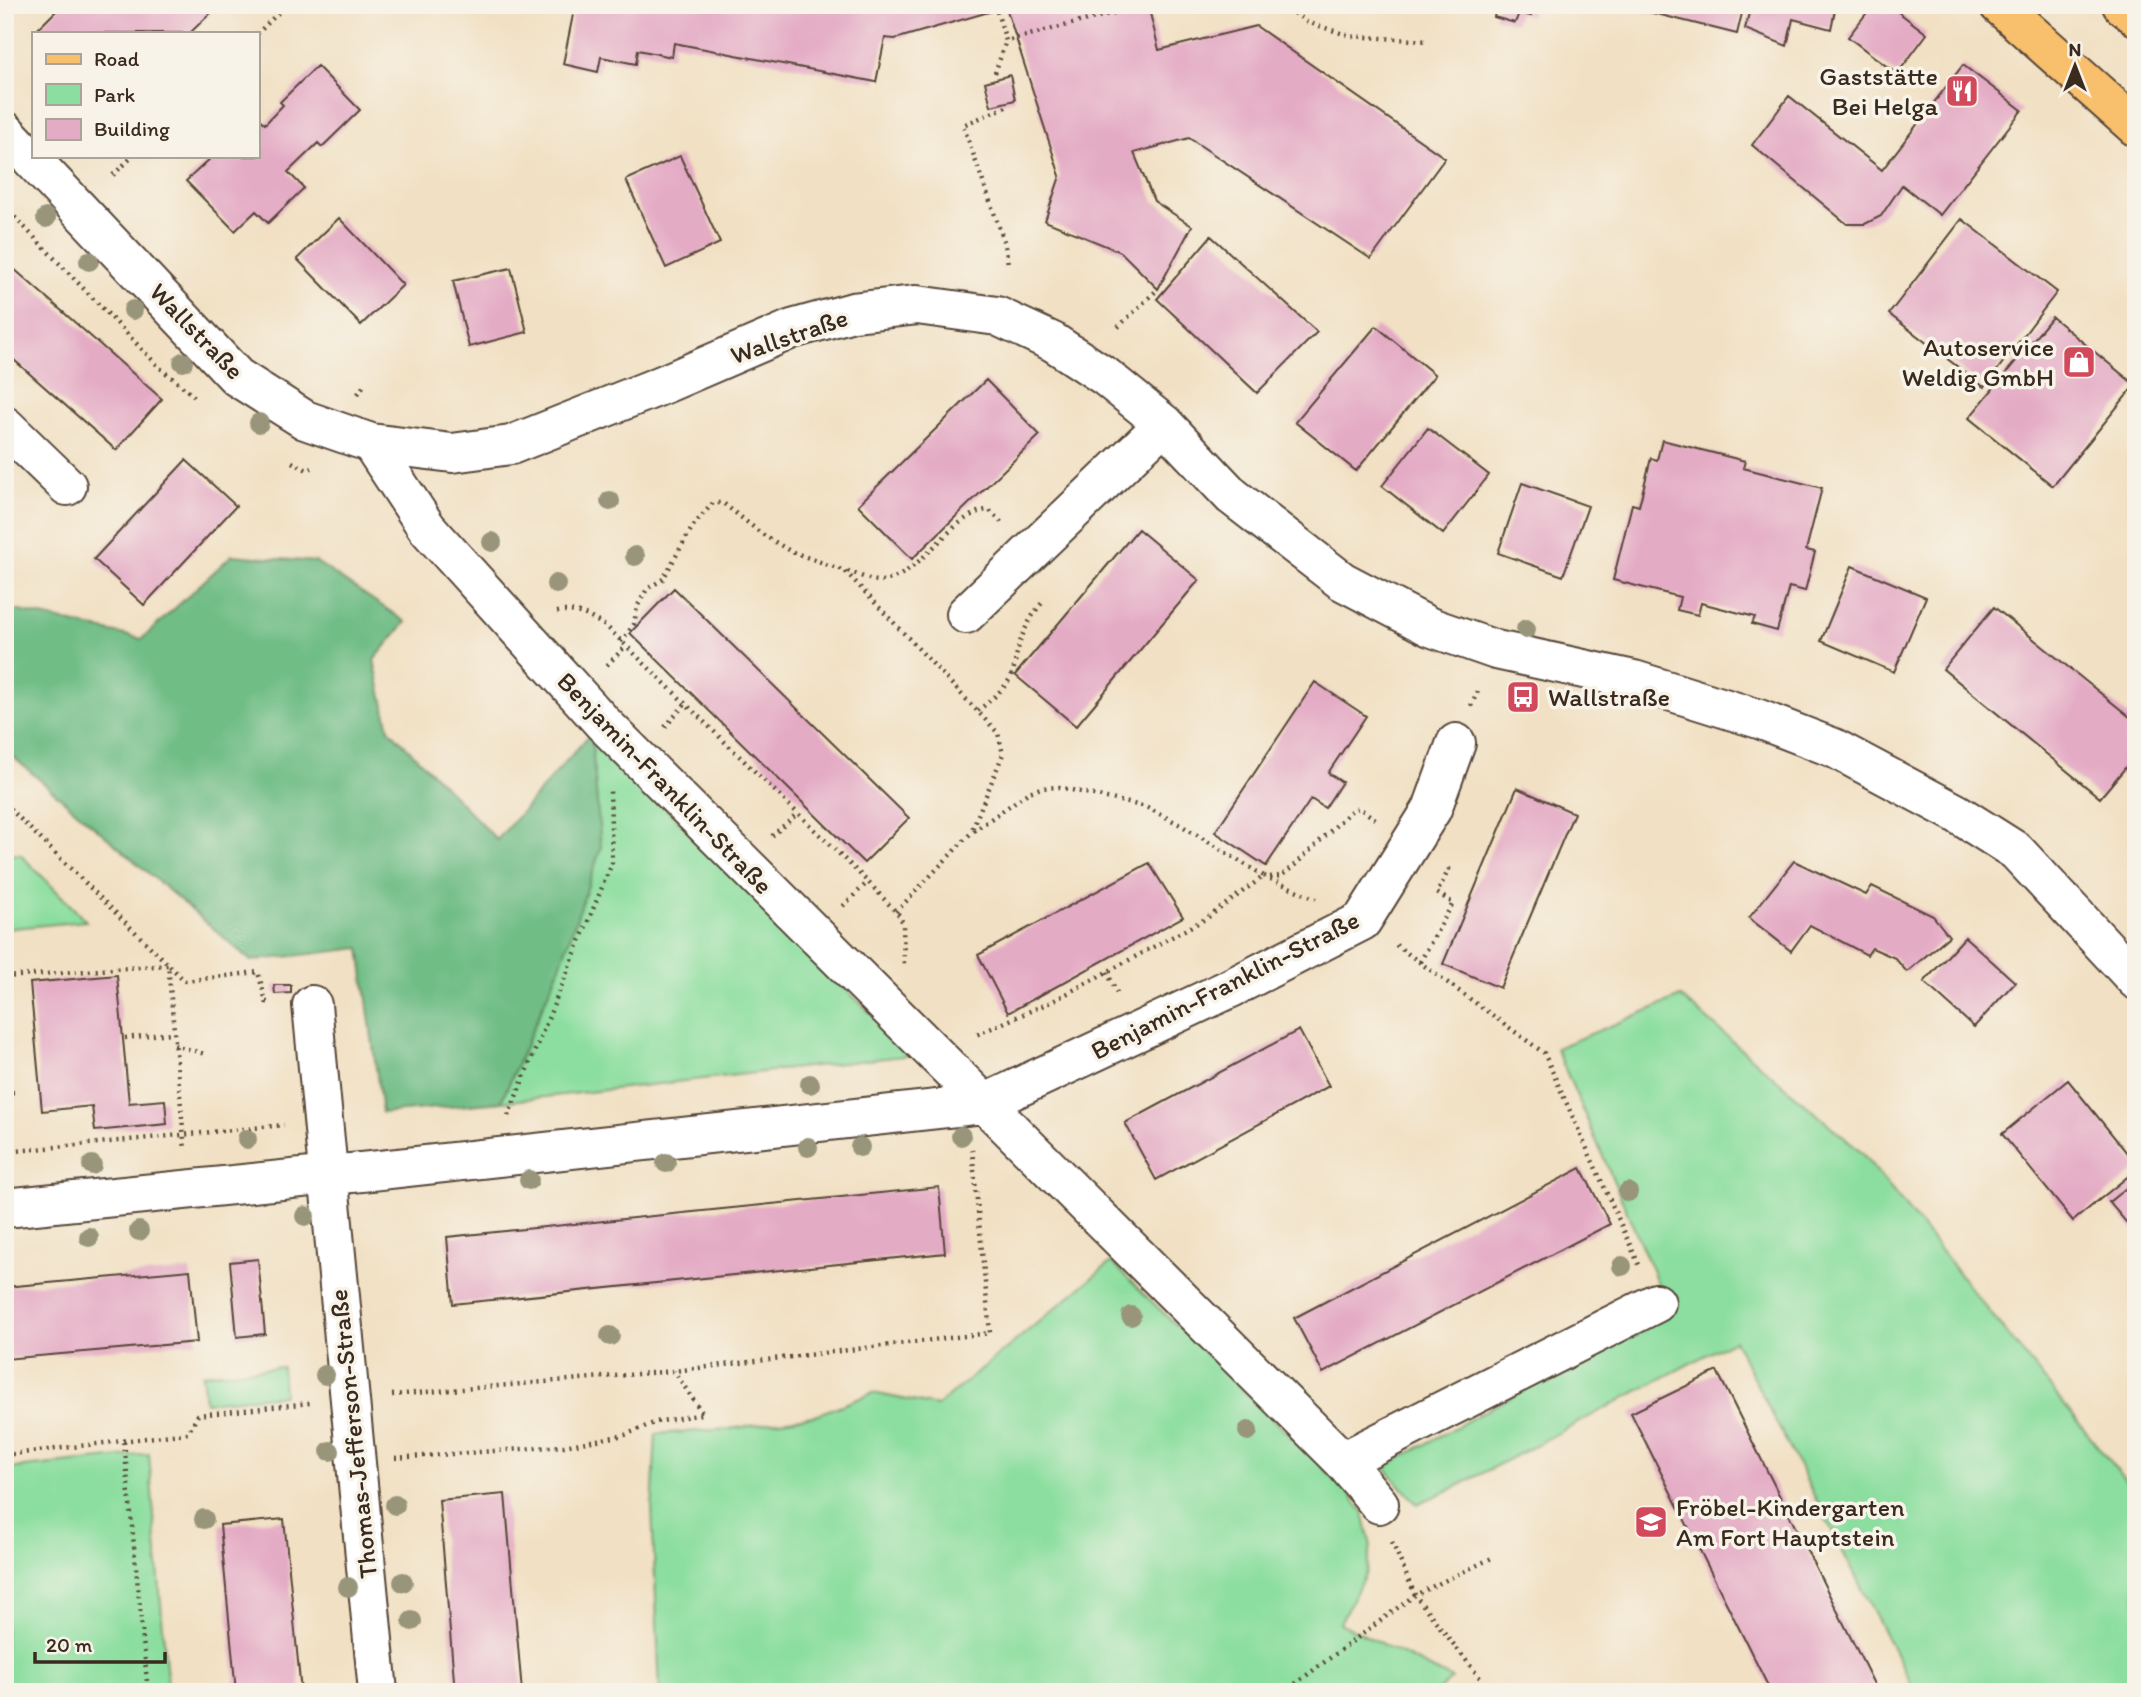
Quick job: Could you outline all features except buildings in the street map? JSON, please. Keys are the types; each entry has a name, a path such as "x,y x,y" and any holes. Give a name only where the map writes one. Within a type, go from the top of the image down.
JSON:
{"main road":[{"path":"1999,5 2136,127"},
{"path":"2122,5 2136,16"}],"street":[{"name":"Wallstraße","path":"5,131 237,377 305,420 371,443 452,453 510,445 662,385 792,329 853,312 917,305 997,316 1053,342 1106,377 1164,424 1232,496 1342,581 1430,627 1496,650 1634,680 1759,719 1834,748 1956,813 2015,851 2136,980"},
{"path":"966,614 1164,424"},
{"path":"5,426 67,486"},
{"name":"Benjamin-Franklin-Straße","path":"371,443 427,528 603,723 1343,1461 1379,1504"},
{"name":"Benjamin-Franklin-Straße","path":"5,1208 329,1176 983,1104 1231,988 1363,921 1432,809 1456,743"},
{"name":"Thomas-Jefferson-Straße","path":"312,1005 378,1692"},
{"path":"1343,1461 1656,1303"}],"path":[{"path":"259,32 286,5"},
{"path":"995,5 1006,41 995,73"},
{"path":"1006,41 1145,5"},
{"path":"1242,5 1243,12 1248,5"},
{"path":"1283,5 1307,22 1350,36 1429,41"},
{"path":"1006,107 963,125 1005,244 1007,264"},
{"path":"113,176 131,158"},
{"path":"1118,327 1158,289"},
{"path":"621,642 634,624 636,607 647,589 663,579 693,526 713,503 723,503 762,534 790,551 845,571 998,733 1003,754 971,833"},
{"path":"552,613 571,609 607,627 896,912 903,925 904,973"},
{"path":"489,1158 612,863 612,808 603,723"},
{"path":"896,912 971,833 1029,792 1041,788 1059,787 1146,807 1264,876 1207,918 1053,1001 933,1054"},
{"path":"5,804 185,981 258,972 266,1002 300,1000 312,1005"},
{"path":"1363,921 1544,1053 1656,1303"},
{"path":"5,977 168,965"},
{"path":"168,965 172,1033 189,1189"},
{"path":"125,1038 172,1033"},
{"path":"174,1045 205,1054"},
{"path":"5,1093 14,1092"},
{"path":"5,1455 188,1433 198,1415 674,1371 990,1333 971,1134 983,1104"},
{"path":"5,1152 324,1121"},
{"path":"355,1462 564,1446 625,1435 656,1422 704,1414 674,1371"},
{"path":"124,1442 148,1692"},
{"path":"1379,1504 1415,1595 1491,1692"},
{"path":"1284,1692 1415,1595 1494,1558"}],"green space":[{"path":"232,555 316,562 406,622 374,660 389,729 497,840 591,733 601,848 560,966 501,1102 382,1113 360,948 251,961 5,750 5,605 11,609 142,639"},
{"path":"591,733 912,1055 501,1102 560,966"},
{"path":"20,854 86,921 5,929 5,855"},
{"path":"1681,997 1862,1153 2136,1494 2136,1692 1915,1692 1734,1340 1456,1487 1417,1504 1384,1467 1669,1309 1556,1048"},
{"path":"1111,1262 1346,1490 1363,1512 1371,1546 1366,1573 1340,1623 1452,1679 1437,1692 660,1692 652,1509 656,1434 730,1429 813,1416 873,1393 937,1406"},
{"path":"282,1367 284,1395 205,1402 202,1374"},
{"path":"149,1454 168,1692 5,1692 5,1469"}],"place":[{"name":"Gaststätte Bei Helga","path":"1962,91"},
{"name":"Autoservice Weldig GmbH","path":"2079,362"},
{"name":"Wallstraße","path":"1523,697"},
{"name":"Fröbel-Kindergarten Am Fort Hauptstein","path":"1651,1522"}]}
